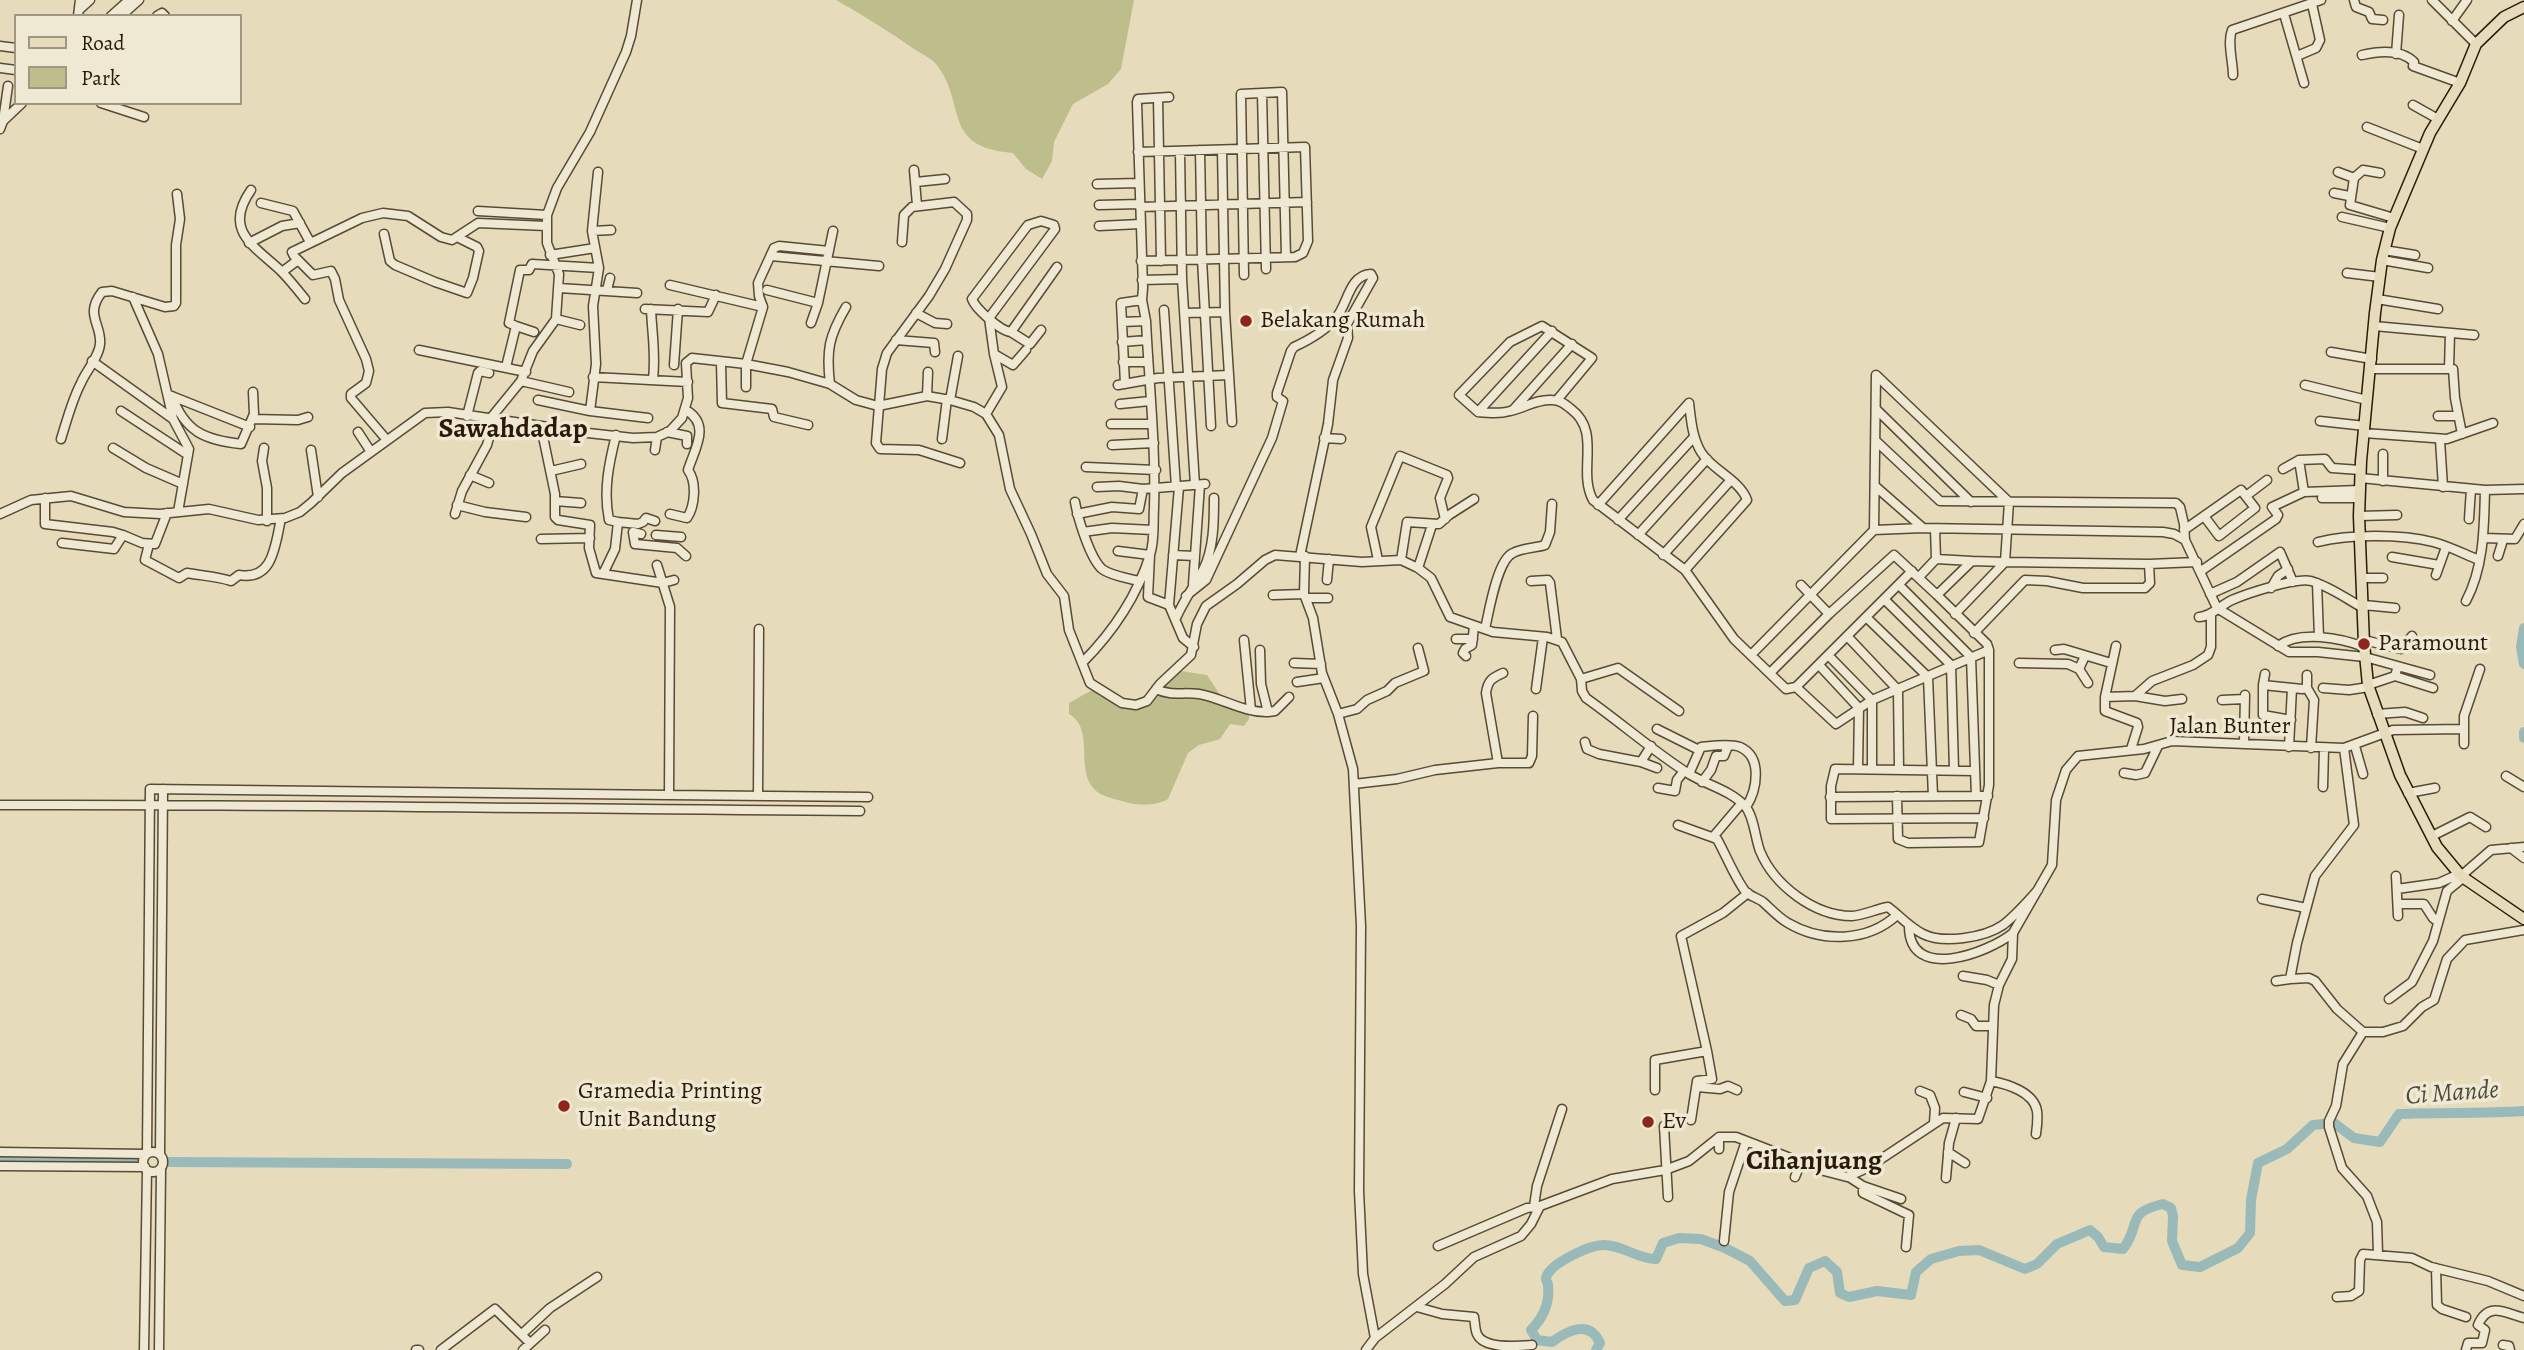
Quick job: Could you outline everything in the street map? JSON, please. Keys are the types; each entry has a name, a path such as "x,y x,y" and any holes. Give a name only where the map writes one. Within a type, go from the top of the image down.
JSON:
{"main road":[{"path":"2524,6 2504,17 2476,44 2460,83 2423,149 2392,223 2383,255 2377,299 2359,494 2365,648 2369,686 2384,733 2408,793 2444,857 2461,876 2524,919"}],"street":[{"path":"78,13 80,0"},
{"path":"78,13 90,0"},
{"path":"113,14 129,0"},
{"path":"123,14 139,0"},
{"path":"526,517 456,510 470,475 487,445 492,419 521,381 533,351 556,319 559,288 555,265 545,237 547,215 557,188 590,132 626,52 637,0"},
{"path":"2354,0 2356,7 2368,11 2372,19 2383,20"},
{"path":"2431,0 2476,44"},
{"path":"2452,21 2467,0"},
{"path":"2233,75 2230,42 2232,30 2317,2 2320,40 2316,48 2297,56"},
{"path":"2284,14 2304,83"},
{"path":"2396,54 2399,15"},
{"path":"2362,55 2376,52 2409,57 2414,62 2413,66 2460,83"},
{"path":"1,125 8,86"},
{"path":"1244,275 1241,94 1282,92 1286,257"},
{"path":"1262,93 1266,269"},
{"path":"1169,97 1137,100 1142,300 1146,321 1156,470 1148,597 1170,605"},
{"path":"1158,98 1161,261"},
{"path":"1,125 20,105"},
{"path":"121,106 144,117"},
{"path":"2413,106 2438,119"},
{"path":"2367,127 2423,149"},
{"path":"1139,152 1305,147 1308,241 1306,250 1295,257 1141,261"},
{"path":"1200,150 1202,259 1211,426"},
{"path":"1222,150 1224,312 1232,422"},
{"path":"1180,151 1182,279 1188,376 1200,485 1193,584"},
{"path":"915,170 917,205"},
{"path":"2380,173 2363,170 2354,178 2349,196 2350,205 2392,223"},
{"path":"590,411 596,364 593,306 599,268 592,231 598,172"},
{"path":"2338,172 2354,178"},
{"path":"916,182 945,179"},
{"path":"1097,184 1139,183"},
{"path":"251,190 241,205 239,218 249,243 282,272 305,299"},
{"path":"2334,193 2349,196"},
{"path":"61,439 79,385 100,343 93,316 98,298 107,290 165,307 174,306 176,303 176,245 180,219 177,194"},
{"path":"902,242 906,210 917,205 954,202 968,217 945,269 887,353 882,369 876,443 880,449 919,450 960,463"},
{"path":"1099,205 1181,206 1307,202"},
{"path":"261,203 290,208 310,242"},
{"path":"478,211 547,215"},
{"path":"386,439 351,398 351,394 366,383 369,371 339,300 335,279 330,270 313,275 292,252 362,218 383,213 408,216 441,237 452,240 459,238 478,223 546,226"},
{"path":"2342,217 2392,223"},
{"path":"986,414 1002,387 989,318 1055,229 1049,222 1041,221 1028,225 975,292 972,302 989,318 1006,332 1011,332 1030,344 1041,330"},
{"path":"249,243 282,226 300,223"},
{"path":"1099,226 1140,224"},
{"path":"592,231 611,230"},
{"path":"811,323 818,303 833,230"},
{"path":"384,234 389,259 395,264 426,279 467,293 474,278 479,251 477,247 459,238"},
{"path":"746,387 747,364 763,307 758,283 775,247 829,251"},
{"path":"550,255 596,248"},
{"path":"2383,255 2415,255"},
{"path":"2383,255 2428,268"},
{"path":"771,256 879,266"},
{"path":"282,272 298,260"},
{"path":"534,332 509,323 520,270 529,270 532,264 599,268"},
{"path":"1011,332 1057,267"},
{"path":"2347,273 2380,277"},
{"path":"1186,596 1206,580 1272,438 1283,401 1277,397 1277,393 1291,351 1337,318 1349,292 1360,277 1371,274 1373,278 1347,324 1348,338 1333,380 1328,424 1303,556 1305,596 1313,618 1324,678 1338,714 1353,769 1362,950 1359,1191 1363,1274 1375,1338"},
{"path":"607,290 610,278"},
{"path":"1142,280 1182,279"},
{"path":"670,285 763,307"},
{"path":"559,288 637,293"},
{"path":"767,290 818,303"},
{"path":"653,379 655,352 648,309 708,312 716,295"},
{"path":"134,297 158,354 170,395 173,419 189,449 178,512"},
{"path":"2377,299 2438,309"},
{"path":"1142,300 1121,303 1122,384 1188,376 1229,375"},
{"path":"830,384 828,348 831,335 846,307"},
{"path":"674,365 678,309"},
{"path":"1164,310 1177,487 1170,605 1183,638 1194,647"},
{"path":"1185,313 1224,312"},
{"path":"916,313 935,323 947,324"},
{"path":"556,319 580,325"},
{"path":"1122,321 1146,321"},
{"path":"506,367 516,326"},
{"path":"2374,326 2474,335"},
{"path":"1557,400 1592,358 1552,331 1538,327 1510,342 1459,396 1478,412 1512,411 1536,401 1557,400 1576,413 1589,439 1586,472 1589,492 1598,505 1685,570 1734,639 1786,689 1796,687 1899,585 1937,559 2149,564 2197,562"},
{"path":"1478,412 1552,331"},
{"path":"2449,369 2450,334"},
{"path":"896,340 934,343 935,352"},
{"path":"1122,342 1147,340"},
{"path":"1512,411 1572,344"},
{"path":"419,350 526,372"},
{"path":"994,354 1013,365 1026,350"},
{"path":"2331,352 2371,364 2453,369 2462,434"},
{"path":"942,439 958,356"},
{"path":"0,513 31,500 71,496 124,512 167,513 217,509 267,521 281,519 300,512 342,473 425,413 448,412 541,427 657,437 676,427 685,410 689,359 747,364 830,384 856,400 878,406 927,396 949,399 986,414 999,435 1010,489 1047,574 1064,596 1069,630 1090,683 1122,703 1131,705 1147,701 1186,661 1194,647 1196,624 1206,606 1275,555 1401,560 1419,568 1436,586 1448,615 1485,629 1561,638"},
{"path":"92,361 173,419"},
{"path":"721,362 722,403 772,409 774,417 808,425"},
{"path":"1123,362 1148,362"},
{"path":"467,416 478,373 480,370 489,373"},
{"path":"927,396 928,372"},
{"path":"1874,530 1876,375 2009,502 2005,562 1955,614"},
{"path":"593,377 688,382"},
{"path":"521,381 569,392"},
{"path":"2305,385 2367,400"},
{"path":"170,395 190,428 213,440 242,444 251,423 253,392"},
{"path":"170,395 251,423 308,417"},
{"path":"538,400 590,411 648,418"},
{"path":"1120,404 1150,401"},
{"path":"1488,401 1499,412"},
{"path":"1598,505 1689,403 1694,437 1707,459 1746,496 1746,500 1685,570"},
{"path":"1876,409 1971,502"},
{"path":"670,514 687,518 693,507 694,480 688,470 699,438 699,424 696,418 685,410"},
{"path":"121,411 188,455"},
{"path":"2438,416 2458,416"},
{"path":"2320,421 2440,440 2493,424"},
{"path":"1111,424 1152,424"},
{"path":"541,427 551,471 556,519 589,524 589,548 595,571 663,583 674,580"},
{"path":"358,432 371,452"},
{"path":"667,432 687,436 687,444"},
{"path":"616,435 609,462 606,500 609,520 637,533 636,545 677,548 687,556"},
{"path":"655,450 657,437"},
{"path":"1618,520 1694,437"},
{"path":"1324,438 1341,439"},
{"path":"2440,440 2443,486"},
{"path":"1876,441 1937,500 2176,503 2180,508 2185,540 2210,594 2214,611 2211,647 2208,655 2193,665 2152,681 2135,696"},
{"path":"1112,445 1154,443"},
{"path":"113,448 146,468 183,484"},
{"path":"264,448 262,461 267,488 267,521"},
{"path":"311,450 318,497"},
{"path":"2383,454 2383,481"},
{"path":"1378,560 1371,527 1400,456 1447,475 1440,498 1445,519"},
{"path":"2283,469 2299,460 2325,458 2332,468 2383,481 2485,490 2524,489"},
{"path":"1638,536 1707,459"},
{"path":"2299,460 2304,492"},
{"path":"551,471 581,464"},
{"path":"1086,467 1156,470"},
{"path":"470,475 489,483"},
{"path":"2246,496 2267,480"},
{"path":"1663,555 1730,481"},
{"path":"1097,487 1155,489 1200,485"},
{"path":"1875,486 1923,528"},
{"path":"1077,514 1112,507 1139,509 1143,489"},
{"path":"2469,519 2471,489"},
{"path":"2184,530 2241,490 2255,508 2218,536 2204,516"},
{"path":"2466,601 2476,581 2484,538 2485,490"},
{"path":"2201,571 2276,519 2278,515 2272,507 2304,492 2359,494"},
{"path":"2322,498 2359,494"},
{"path":"46,498 45,524 113,532 149,544 158,540 167,513"},
{"path":"1176,618 1186,596 1203,571 1209,554 1214,498"},
{"path":"1401,560 1407,522 1439,524 1474,499"},
{"path":"555,501 582,503"},
{"path":"1075,502 1086,543 1103,569 1139,581"},
{"path":"1485,629 1498,577 1507,557 1513,552 1545,545 1550,532 1552,504"},
{"path":"2359,516 2397,515"},
{"path":"618,526 638,524 645,518 655,521"},
{"path":"149,544 145,560 156,568 179,578 187,573 231,581 239,575 248,577 260,574 268,566 281,519"},
{"path":"2484,538 2517,538 2524,524"},
{"path":"1419,568 1432,525"},
{"path":"603,574 615,549 618,526"},
{"path":"1083,532 1112,528 1153,530"},
{"path":"1751,655 1874,530 1923,528 2163,532 2185,540"},
{"path":"1935,529 1937,559"},
{"path":"656,535 682,533 677,548"},
{"path":"62,543 114,549 124,535"},
{"path":"2318,542 2360,537 2420,540 2479,560"},
{"path":"541,539 590,538"},
{"path":"2498,556 2503,540"},
{"path":"2436,575 2446,547"},
{"path":"1118,551 1150,555"},
{"path":"2210,594 2247,576 2280,552 2293,582"},
{"path":"1082,663 1107,638 1139,581 1150,555"},
{"path":"1173,555 1195,556"},
{"path":"1770,673 1894,555 1916,574 1989,650 1988,796 1979,842 1903,841 1897,836 1897,796"},
{"path":"2392,557 2439,565"},
{"path":"1327,580 1329,559"},
{"path":"1937,595 1972,561"},
{"path":"1974,633 2025,580 2047,580 2083,588 2145,588 2150,583 2149,564"},
{"path":"657,565 670,607 669,795"},
{"path":"2271,588 2278,576 2288,569"},
{"path":"2362,578 2383,578"},
{"path":"1531,581 1548,580 1550,583 1561,638 1581,679 1586,698 1687,772 1731,795 1744,805 1762,855 1793,893 1820,909 1845,916 1863,915 1885,907 1923,934 1942,939 1975,935 2002,925 2038,890"},
{"path":"2199,617 2236,598 2308,580 2364,607 2395,608"},
{"path":"2317,583 2319,637"},
{"path":"1801,584 1829,614"},
{"path":"1899,585 1971,656 1976,796"},
{"path":"1273,595 1328,597"},
{"path":"1884,599 1951,665 1954,769"},
{"path":"2214,611 2289,652 2400,649 2412,636"},
{"path":"1866,617 1928,677 1933,796"},
{"path":"1466,656 1465,649 1472,645 1474,626"},
{"path":"758,796 759,629"},
{"path":"1847,636 1898,690 1899,768"},
{"path":"1536,689 1543,637"},
{"path":"2278,646 2284,642 2319,637 2343,639 2430,675"},
{"path":"1456,639 1473,639"},
{"path":"1244,640 1251,710"},
{"path":"2116,646 2105,697 2106,712 2138,725 2131,749"},
{"path":"1338,714 1357,709 1395,683 1424,671 1418,648"},
{"path":"2055,650 2064,649 2111,663"},
{"path":"1261,650 1261,684 1268,712"},
{"path":"1796,687 1836,724 1872,700 1989,650"},
{"path":"1828,655 1872,700 1872,768"},
{"path":"2079,669 2085,656"},
{"path":"1294,663 1321,664"},
{"path":"2019,663 2068,664 2079,669 2088,682"},
{"path":"1819,665 1859,708 1858,769"},
{"path":"1581,679 1618,668 1679,711"},
{"path":"2464,744 2463,729 2469,697 2480,669"},
{"path":"2323,688 2348,690 2369,686 2396,672 2433,688"},
{"path":"1498,763 1486,692 1487,683 1503,673"},
{"path":"2264,674 2263,716 2291,720"},
{"path":"2307,675 2307,688 2314,700 2311,748"},
{"path":"1297,682 1324,678"},
{"path":"2263,685 2307,688"},
{"path":"2290,747 2292,688"},
{"path":"1156,689 1169,694 1200,694 1255,713 1275,711 1289,697"},
{"path":"2105,697 2135,696 2160,701 2182,699"},
{"path":"2222,700 2245,697 2244,744"},
{"path":"2377,714 2405,712 2423,718"},
{"path":"1353,784 1397,779 1435,770 1531,761 1533,716"},
{"path":"1657,729 1699,750"},
{"name":"Jalan Bunter","path":"1849,1177 1869,1167 1943,1118 1973,1121 1979,1119 1991,1081 1994,1004 1999,985 2012,959 2013,933 2052,865 2056,800 2063,776 2078,756 2158,746 2172,741 2344,748 2356,746 2384,733 2409,729 2463,729"},
{"path":"1585,741 1587,749 1599,754 1642,762 1657,768"},
{"path":"1642,762 1651,746"},
{"path":"1658,788 1675,791 1677,780 1687,772 1704,746 1738,746 1749,753 1754,761 1752,794 1713,836"},
{"path":"1703,782 1712,770 1716,755 1724,756 1728,746"},
{"path":"2124,773 2145,773 2158,746"},
{"path":"2356,746 2363,774"},
{"path":"2323,787 2324,748"},
{"path":"2290,979 2311,887 2319,868 2354,825 2344,748"},
{"path":"1975,771 1835,769 1830,796 1831,819 1984,818"},
{"path":"2506,776 2524,787"},
{"path":"2408,793 2435,788"},
{"path":"144,1350 146,1169 143,1159 146,1154 150,789 860,811"},
{"path":"159,1350 161,1169 164,1162 160,1153 163,789"},
{"path":"0,805 608,802 669,795 868,797"},
{"path":"1830,796 1988,796"},
{"path":"2432,835 2470,817 2486,827"},
{"path":"1678,825 1717,839 1748,893 1787,923 1826,936 1852,936 1872,932 1887,925 1897,915"},
{"path":"2389,999 2412,982 2433,941 2447,891 2491,850 2524,847"},
{"path":"2511,848 2524,858"},
{"path":"2396,876 2398,916"},
{"path":"2397,890 2439,883 2461,876"},
{"path":"1691,1120 1698,1080 1712,1079 1697,1000 1680,938 1723,913 1748,893"},
{"path":"2262,899 2306,908"},
{"path":"2398,904 2424,904 2438,921"},
{"path":"1909,926 1909,936 1914,946 1922,953 1939,958 1969,956 1988,949 2013,933"},
{"path":"2276,981 2304,978 2315,981 2337,1009 2363,1032 2383,1032 2403,1026 2435,997 2448,959 2462,942 2470,938 2482,939 2496,933 2524,930"},
{"path":"1963,976 1999,985"},
{"path":"1961,1015 1971,1019 1976,1026 1993,1026"},
{"path":"2403,1026 2405,1036"},
{"path":"2363,1032 2343,1064 2335,1110 2329,1124 2342,1168 2367,1196 2377,1222 2378,1254"},
{"path":"1655,1090 1655,1060 1707,1051"},
{"path":"1991,1081 2013,1086 2033,1102 2037,1111 2036,1134"},
{"path":"1697,1087 1720,1089 1728,1086 1737,1090"},
{"path":"1920,1091 1930,1094 1935,1108 1934,1123"},
{"path":"1964,1092 1987,1098"},
{"path":"1366,1350 1375,1338 1417,1307 1474,1257 1521,1236 1528,1229 1537,1206 1537,1186 1562,1110"},
{"path":"1946,1178 1948,1152 1956,1118"},
{"path":"1664,1126 1668,1196"},
{"path":"1438,1246 1612,1179 1665,1170 1689,1161 1719,1137 1729,1136 1746,1141 1849,1177 1863,1186 1901,1199"},
{"path":"1719,1137 1719,1149"},
{"path":"1724,1241 1729,1192 1746,1141"},
{"path":"0,1152 160,1153"},
{"path":"1948,1152 1965,1163"},
{"path":"1795,1177 1801,1162"},
{"path":"0,1166 146,1169 152,1172 161,1169"},
{"path":"1863,1186 1863,1193 1909,1214 1906,1247"},
{"path":"2337,1297 2360,1292 2360,1255 2378,1254 2412,1258 2436,1268 2488,1281 2524,1296"},
{"path":"2436,1268 2437,1305 2466,1317"},
{"path":"522,1334 550,1308 597,1277"},
{"path":"1417,1307 1442,1314 1474,1317 1476,1334 1506,1349 1532,1345"},
{"path":"441,1350 495,1309 522,1334 527,1347 545,1330"},
{"path":"2466,1350 2468,1343 2482,1343 2485,1330 2478,1325 2488,1311 2500,1310 2524,1318"}],"green space":[{"path":"836,0 1134,0 1121,69 1108,84 1073,104 1054,142 1052,161 1042,179 1026,169 1013,153 990,149 975,142 965,133 946,79 934,62"},
{"path":"1176,672 1207,675 1223,699 1249,713 1249,719 1244,726 1230,724 1220,739 1199,745 1188,753 1168,799 1153,804 1136,804 1099,793 1091,785 1087,775 1082,731 1077,721 1069,714 1069,703 1092,690 1125,708 1133,707"}],"waterway":[{"name":"Ci Mande","path":"2524,628 2521,647 2524,664"},
{"name":"Ci Mande","path":"2524,732 2524,738"},
{"name":"Ci Mande","path":"1596,1350 1600,1343 1590,1331 1584,1329 1571,1331 1552,1342 1537,1340 1531,1330 1547,1304 1547,1275 1572,1255 1590,1248 1611,1246 1656,1259 1663,1243 1679,1238 1701,1239 1750,1261 1785,1301 1795,1300 1809,1268 1825,1261 1837,1272 1840,1293 1849,1297 1877,1291 1911,1295 1916,1272 1931,1259 1959,1251 1979,1250 2025,1269 2037,1264 2057,1244 2090,1230 2104,1247 2123,1249 2129,1241 2138,1216 2143,1211 2163,1204 2171,1208 2172,1241 2182,1265 2200,1267 2238,1248 2250,1233 2251,1200 2258,1163 2287,1149 2313,1125 2334,1123 2354,1138 2380,1142 2399,1114 2524,1111"},
{"path":"0,1159 140,1160"},
{"path":"169,1162 567,1164"}],"place":[{"name":"Belakang Rumah","path":"1246,321"},
{"name":"Paramount","path":"2364,644"},
{"name":"Gramedia Printing Unit Bandung","path":"564,1106"},
{"name":"Ev","path":"1648,1122"}],"district":[{"name":"Sawahdadap","path":"513,430"},
{"name":"Cihanjuang","path":"1814,1162"}]}
